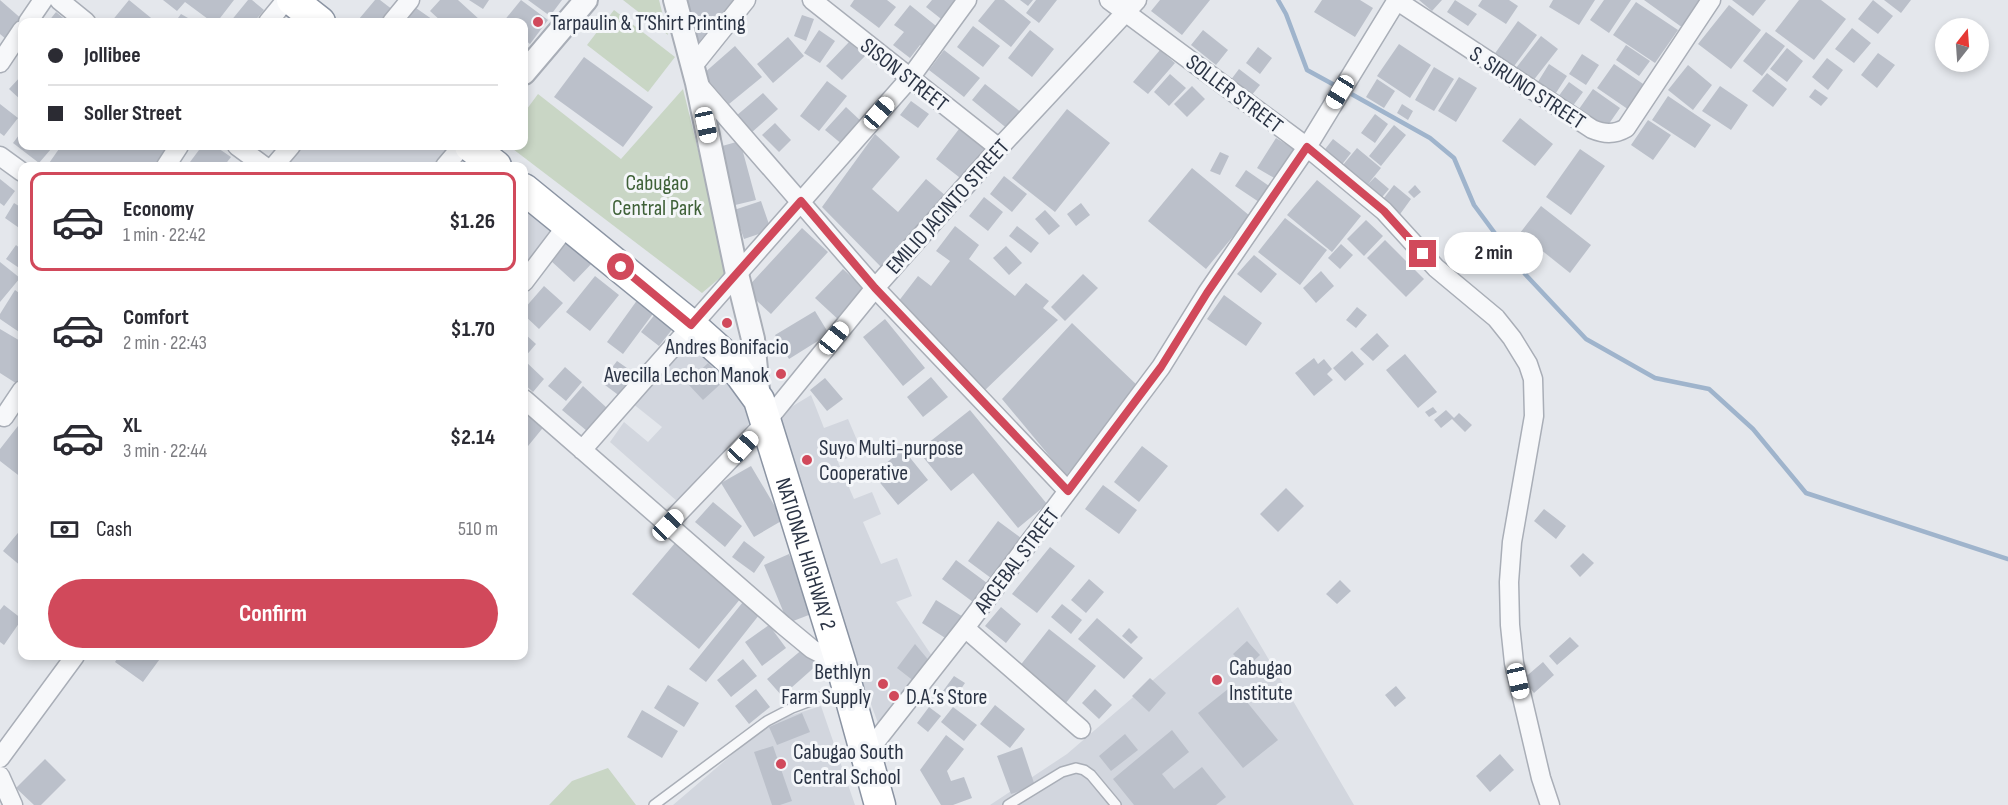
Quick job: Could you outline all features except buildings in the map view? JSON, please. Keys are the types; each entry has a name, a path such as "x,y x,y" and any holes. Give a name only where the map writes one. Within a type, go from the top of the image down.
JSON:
{"highway":[{"path":"292,0 315,18"},
{"path":"475,150 491,162"},
{"name":"NATIONAL HIGHWAY 2","path":"528,192 691,325 729,359 762,412 844,676 880,805"}],"street":[{"path":"31,18 43,0"},
{"path":"59,0 81,18"},
{"path":"271,18 286,0"},
{"path":"395,18 410,0"},
{"path":"528,68 586,0"},
{"path":"675,0 695,74 753,339 762,412"},
{"path":"695,74 746,0"},
{"name":"SISON STREET","path":"812,0 999,148"},
{"path":"582,450 910,78 968,0"},
{"name":"SOLLER STREET","path":"1109,0 1131,6 1384,211 1436,268 1496,318 1528,364 1533,379 1534,416 1512,542 1509,582 1510,625 1514,663 1541,778 1551,805"},
{"name":"S. SIRUNO STREET","path":"1396,0 1592,129 1602,133 1618,132 1626,128 1711,0"},
{"name":"ARCEBAL STREET","path":"866,754 965,628 1161,367 1207,293 1307,147 1396,0"},
{"name":"EMILIO JACINTO STREET","path":"668,525 762,412 999,148 1131,6"},
{"path":"0,63 18,36"},
{"path":"695,74 875,288 1068,491"},
{"path":"242,150 259,162"},
{"path":"277,162 288,150"},
{"path":"448,162 459,150"},
{"path":"0,156 18,169"},
{"path":"528,277 568,224"},
{"path":"2,418 18,396"},
{"path":"528,403 783,626 844,676"},
{"path":"2,418 18,415"},
{"path":"965,628 1081,729"},
{"path":"0,758 72,660"},
{"path":"0,776 13,805"}],"lane":[{"path":"654,805 766,721 844,676"},
{"path":"1008,805 1062,772 1076,768 1091,775 1116,805"}],"shaded area":[{"path":"299,150 450,151 440,162 289,162"},
{"path":"528,209 556,232 528,267"},
{"path":"690,341 740,388 749,424 678,502 610,442 624,422 648,442 662,427 632,403"},
{"path":"811,395 824,428 848,419 862,452 838,462 854,499 872,492 881,514 863,522 881,564 897,558 912,596 896,602 936,662 881,731 842,627 778,415"},
{"name":"Cabugao Institute","path":"1238,607 1354,805 990,805 1067,754"},
{"name":"Cabugao South Central School","path":"821,706 855,805 673,805 770,722"}],"green space":[{"path":"623,0 659,0 668,35"},
{"path":"614,10 675,57 648,92 587,45"},
{"name":"Cabugao Central Park","path":"683,89 728,271 702,293 514,150 528,150 528,108 538,94 621,159"},
{"path":"608,768 636,805 549,805 572,781"}],"waterway":[{"path":"1278,0 1286,14 1307,70 1338,87"},
{"path":"1346,91 1430,138 1454,158 1474,205 1525,274 1586,339 1655,378 1709,389 1753,429 1806,493 2008,559"}],"place":[{"name":"Tarpaulin & T’Shirt Printing","path":"538,22"},
{"name":"Andres Bonifacio","path":"727,323"},
{"name":"Avecilla Lechon Manok","path":"781,374"},
{"name":"Suyo Multi-purpose Cooperative","path":"807,460"},
{"name":"Cabugao Institute","path":"1217,680"},
{"name":"Bethlyn Farm Supply","path":"883,684"},
{"name":"D.A.’s Store","path":"894,696"},
{"name":"Cabugao South Central School","path":"781,764"}],"route":[{"path":"621,267 691,325 801,201 875,288 1068,491 1161,367 1207,293 1307,147 1384,211 1423,254"}]}
